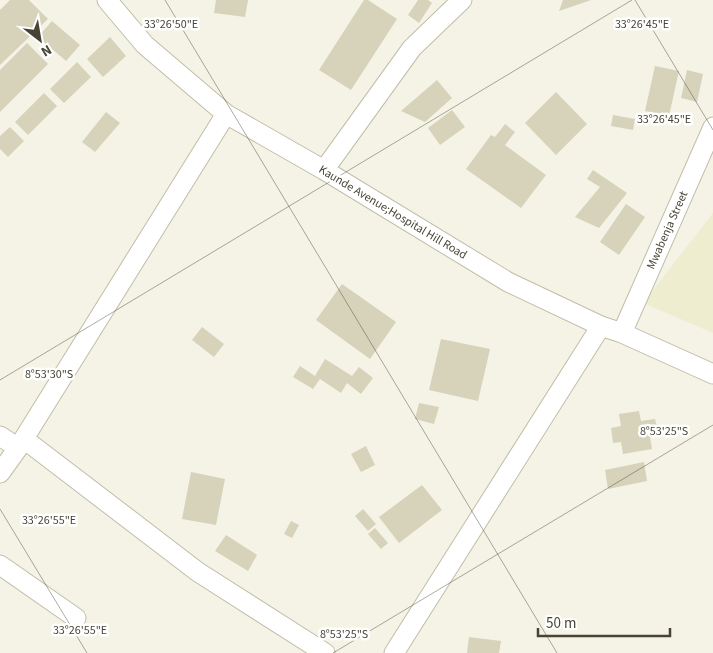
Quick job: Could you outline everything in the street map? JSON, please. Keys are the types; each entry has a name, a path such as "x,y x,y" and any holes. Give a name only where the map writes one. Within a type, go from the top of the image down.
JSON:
{"street":[{"name":"Kaunde Avenue;Hospital Hill Road","path":"107,0 145,45 226,114 324,170 508,282 601,326 622,333 713,374"},
{"path":"324,170 412,48 462,0"},
{"path":"0,473 21,444 226,114"},
{"name":"Mwabenja Street","path":"622,333 713,128"},
{"path":"394,653 601,326"},
{"path":"0,436 21,444 198,572 325,653"},
{"path":"0,565 76,618"}],"shaded area":[{"path":"713,213 713,333 643,303"}],"building":[{"path":"10,0 29,0 48,19 0,65 0,10"},
{"path":"216,0 248,0 245,17 214,13"},
{"path":"364,0 368,0 397,19 351,90 319,70"},
{"path":"418,0 428,0 432,3 419,23 408,15"},
{"path":"563,0 591,0 559,11"},
{"path":"52,21 80,45 66,61 38,37"},
{"path":"110,37 126,56 103,77 87,59"},
{"path":"27,43 48,64 0,112 0,70"},
{"path":"77,62 91,77 64,103 50,89"},
{"path":"655,66 679,71 669,116 645,111"},
{"path":"687,70 703,74 697,102 681,98"},
{"path":"437,80 452,98 425,122 401,111"},
{"path":"556,92 587,124 556,155 525,123"},
{"path":"44,93 57,106 28,135 15,122"},
{"path":"452,110 465,127 440,145 428,128"},
{"path":"106,112 120,123 95,152 82,142"},
{"path":"613,115 635,119 633,130 611,126"},
{"path":"505,124 515,132 505,145 546,175 521,208 466,169 491,135 495,137"},
{"path":"10,127 24,141 8,157 0,149 0,136"},
{"path":"593,170 627,193 599,228 575,217 600,187 587,179"},
{"path":"626,204 645,217 619,255 600,242"},
{"path":"342,284 396,322 370,359 316,320"},
{"path":"202,327 224,344 214,357 192,340"},
{"path":"441,339 490,349 478,401 429,390"},
{"path":"325,359 352,376 359,367 373,378 361,394 347,383 341,393 320,379 313,389 293,377 300,366 315,376"},
{"path":"419,403 439,407 434,424 415,419"},
{"path":"639,411 641,421 655,419 659,436 650,437 652,449 623,454 621,442 613,443 611,428 621,426 619,414"},
{"path":"366,446 375,465 361,472 351,454"},
{"path":"644,462 647,481 608,489 605,470"},
{"path":"191,472 225,479 216,525 182,519"},
{"path":"422,485 442,510 399,543 379,517"},
{"path":"363,509 376,524 368,531 355,516"},
{"path":"291,521 299,525 292,538 284,534"},
{"path":"375,528 388,543 381,549 368,534"},
{"path":"226,535 257,555 248,571 215,551"},
{"path":"469,637 501,641 499,653 467,653"}]}
